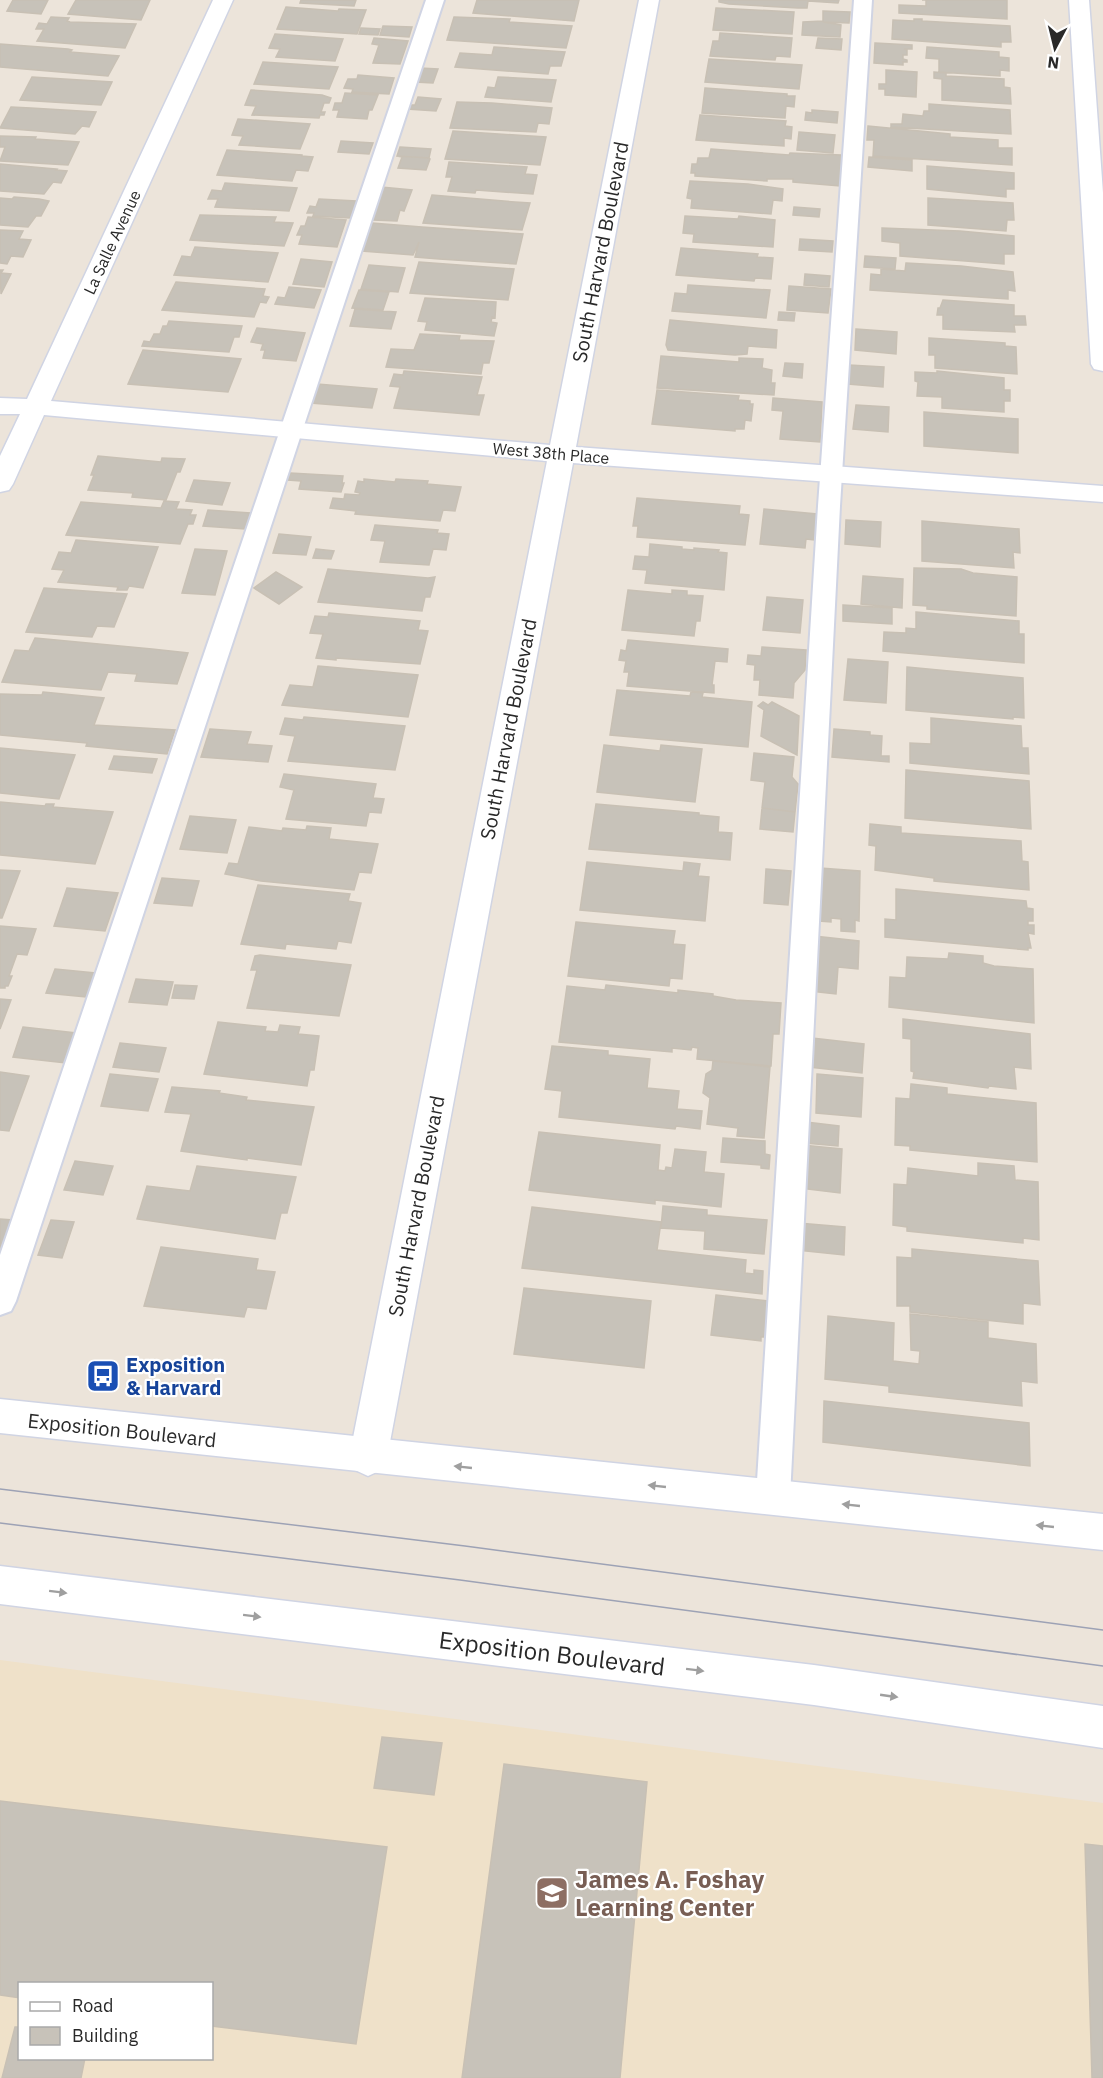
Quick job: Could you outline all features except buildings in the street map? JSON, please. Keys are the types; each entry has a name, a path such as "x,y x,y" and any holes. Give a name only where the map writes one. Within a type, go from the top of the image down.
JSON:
{"street":[{"name":"La Salle Avenue","path":"0,484 223,0"},
{"name":"South Harvard Boulevard","path":"368,1458 649,0"},
{"path":"1079,0 1103,364"},
{"name":"West 38th Place","path":"0,406 36,407 561,454 1103,494"},
{"name":"Exposition Boulevard","path":"0,1416 368,1458 1103,1532"},
{"name":"Exposition Boulevard","path":"0,1585 814,1685 1103,1727"}],"lane":[{"path":"0,1301 435,0"},
{"path":"773,1497 831,474 863,0"}],"shaded area":[{"name":"James A. Foshay Learning Center","path":"0,1660 1103,1803 1103,2078 0,2078"}],"tram line":[{"path":"0,1489 465,1546 1103,1630"},
{"path":"0,1523 460,1580 1103,1666"}],"place":[{"name":"Exposition & Harvard","path":"103,1376"},
{"name":"James A. Foshay Learning Center","path":"552,1893"}]}
